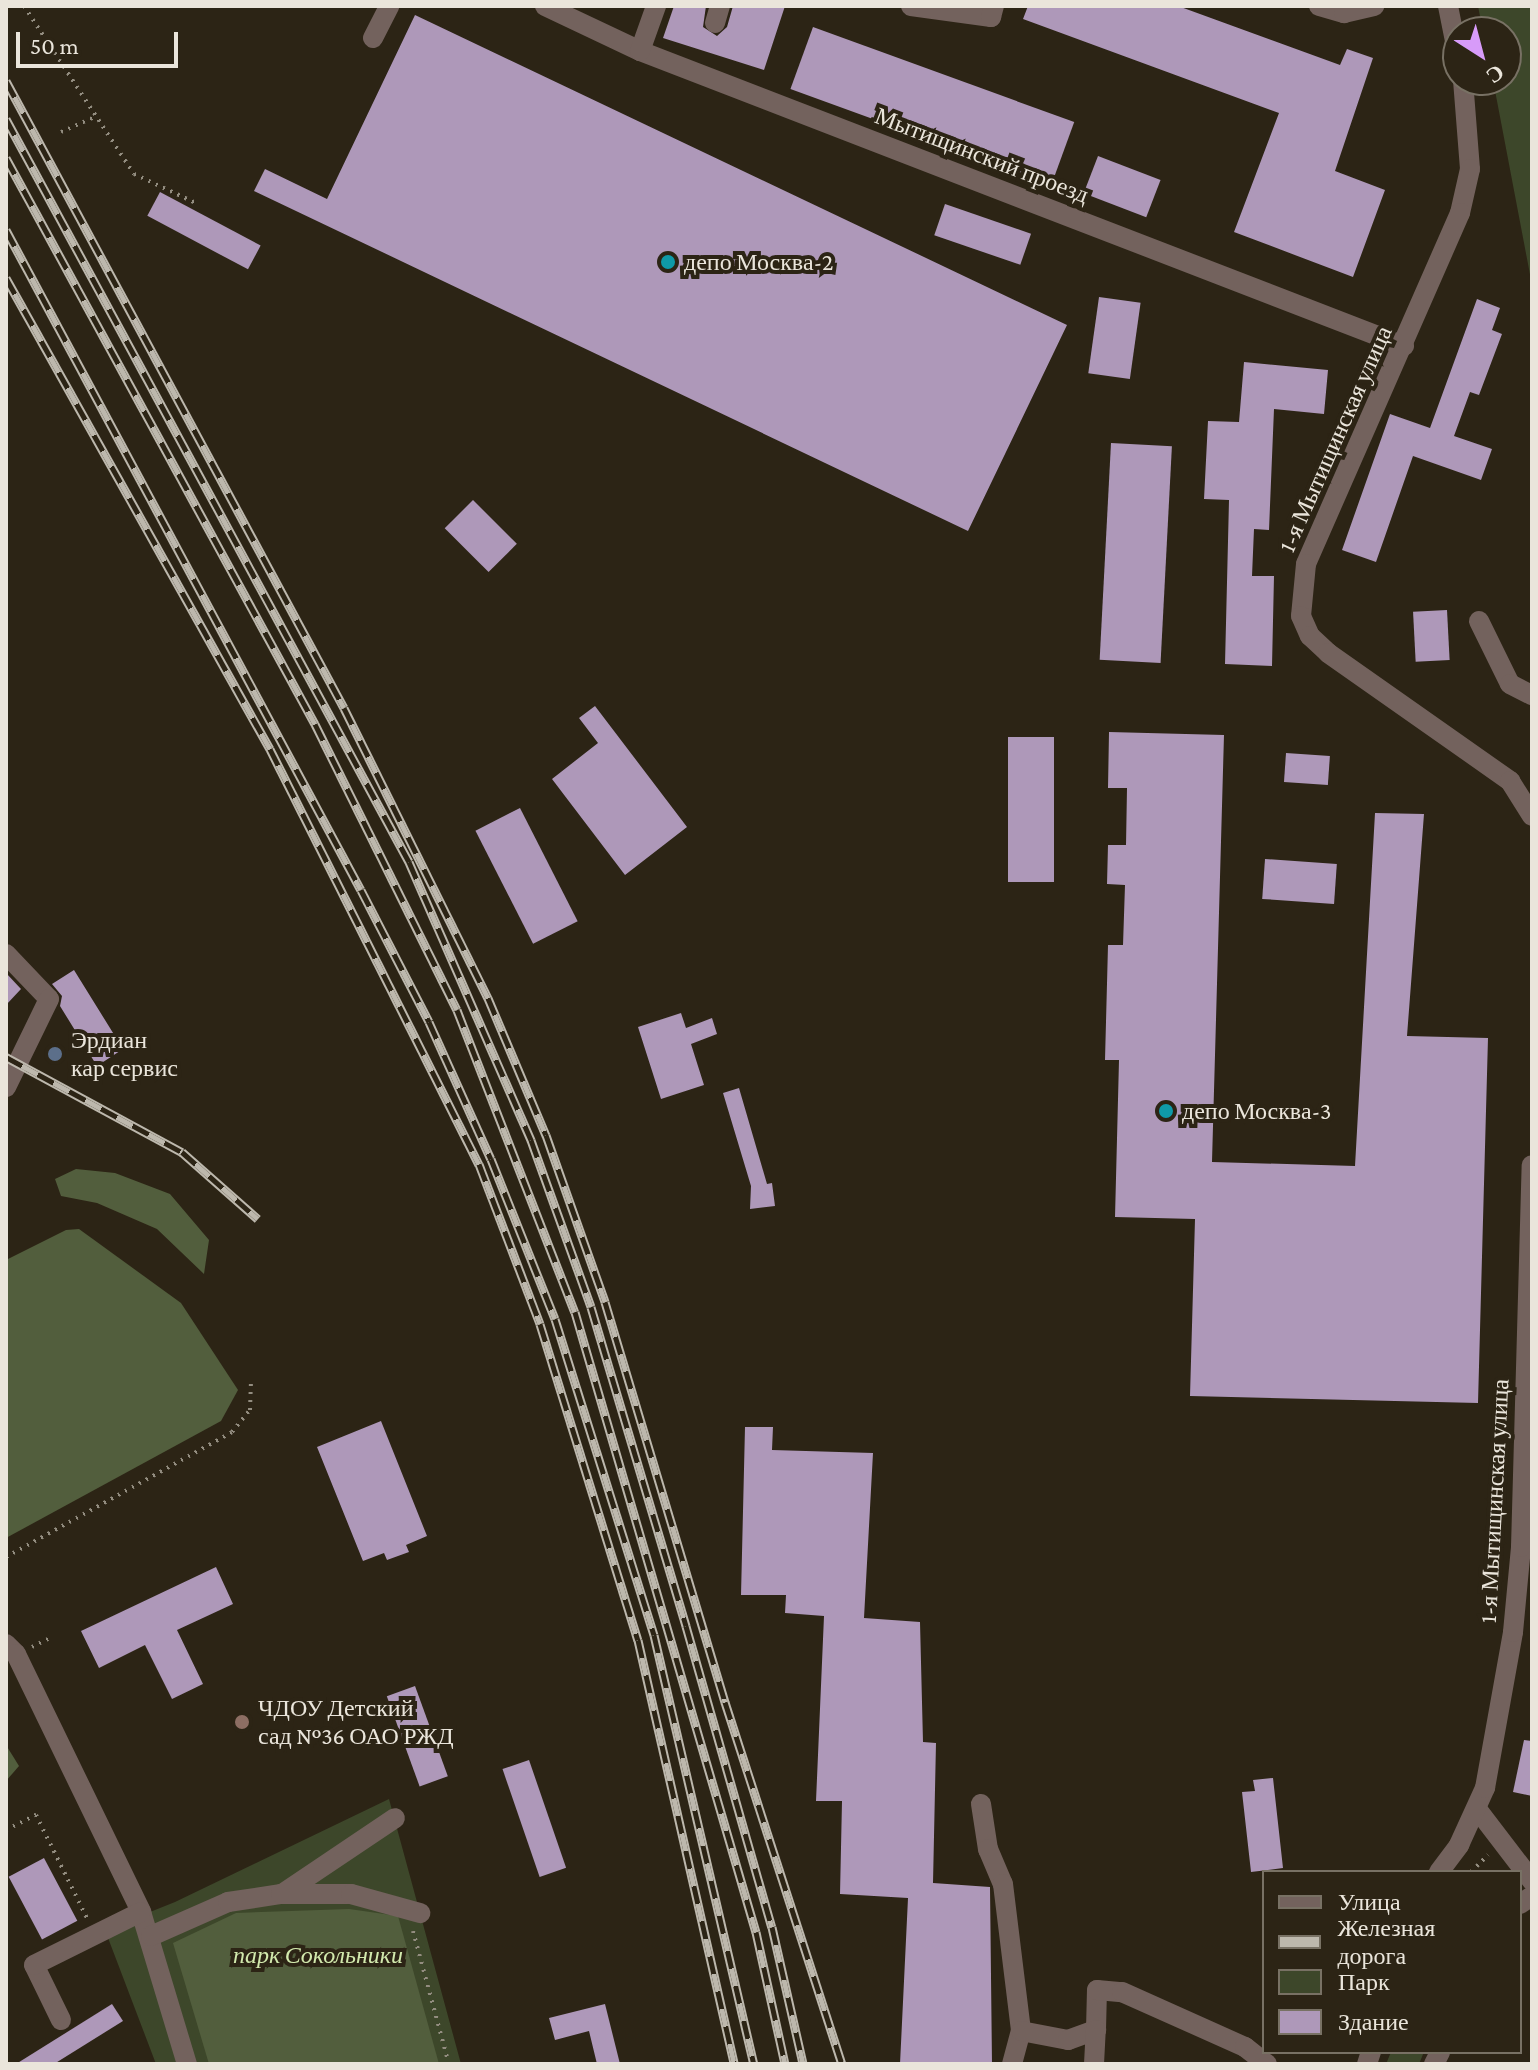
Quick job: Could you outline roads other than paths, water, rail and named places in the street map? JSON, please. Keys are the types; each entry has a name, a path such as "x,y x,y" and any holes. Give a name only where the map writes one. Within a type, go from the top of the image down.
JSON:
{"street":[{"path":"373,38 389,6"},
{"name":"Мытищинский проезд","path":"545,6 640,51 1404,346"},
{"path":"640,51 656,6"},
{"path":"911,6 991,17 994,6"},
{"path":"1319,6 1344,13 1374,6"},
{"name":"1-я Мытищинская улица","path":"1464,96 1470,169 1444,257 1306,564 1301,616 1310,636 1328,653 1510,781 1532,816"},
{"path":"1479,621 1510,684 1532,695"},
{"path":"6,954 49,999 6,1087"},
{"name":"1-я Мытищинская улица","path":"1440,1870 1477,1809 1485,1788 1513,1632 1529,1386 1532,1165"},
{"path":"6,1644 16,1654 141,1912 151,1936 187,2064"},
{"path":"981,1804 988,1849 1003,1884 1021,2031 1012,2064"},
{"path":"1477,1809 1532,1881"},
{"path":"281,1894 395,1818"},
{"path":"151,1936 228,1902 281,1894 351,1894 414,1912"},
{"path":"61,2020 34,1965 141,1912"},
{"path":"1094,2064 1097,1990 1122,1992 1245,2047 1267,2064"},
{"path":"1021,2031 1068,2040 1096,2030"}],"railway":[{"path":"6,81 344,708 488,998 546,1135 605,1302 725,1702 842,2064"},
{"path":"6,119 409,862 531,1140 591,1307 686,1626 772,1927 803,2064"},
{"path":"6,158 315,724 457,1010 575,1312 756,1932 785,2064"},
{"path":"6,230 361,890 429,1022 491,1159 555,1319 654,1635 754,2064"},
{"path":"6,278 270,749 479,1164 540,1324 638,1640 734,2064"},
{"path":"6,1057 182,1152 258,1219"}],"place":[{"name":"депо Москва-2","path":"668,262"},
{"name":"Эрдиан кар сервис","path":"55,1054"},
{"name":"депо Москва-3","path":"1166,1111"},
{"name":"ЧДОУ Детский сад №36 ОАО РЖД","path":"242,1722"}],"park label":[{"name":"парк Сокольники","path":"318,1955"}]}
